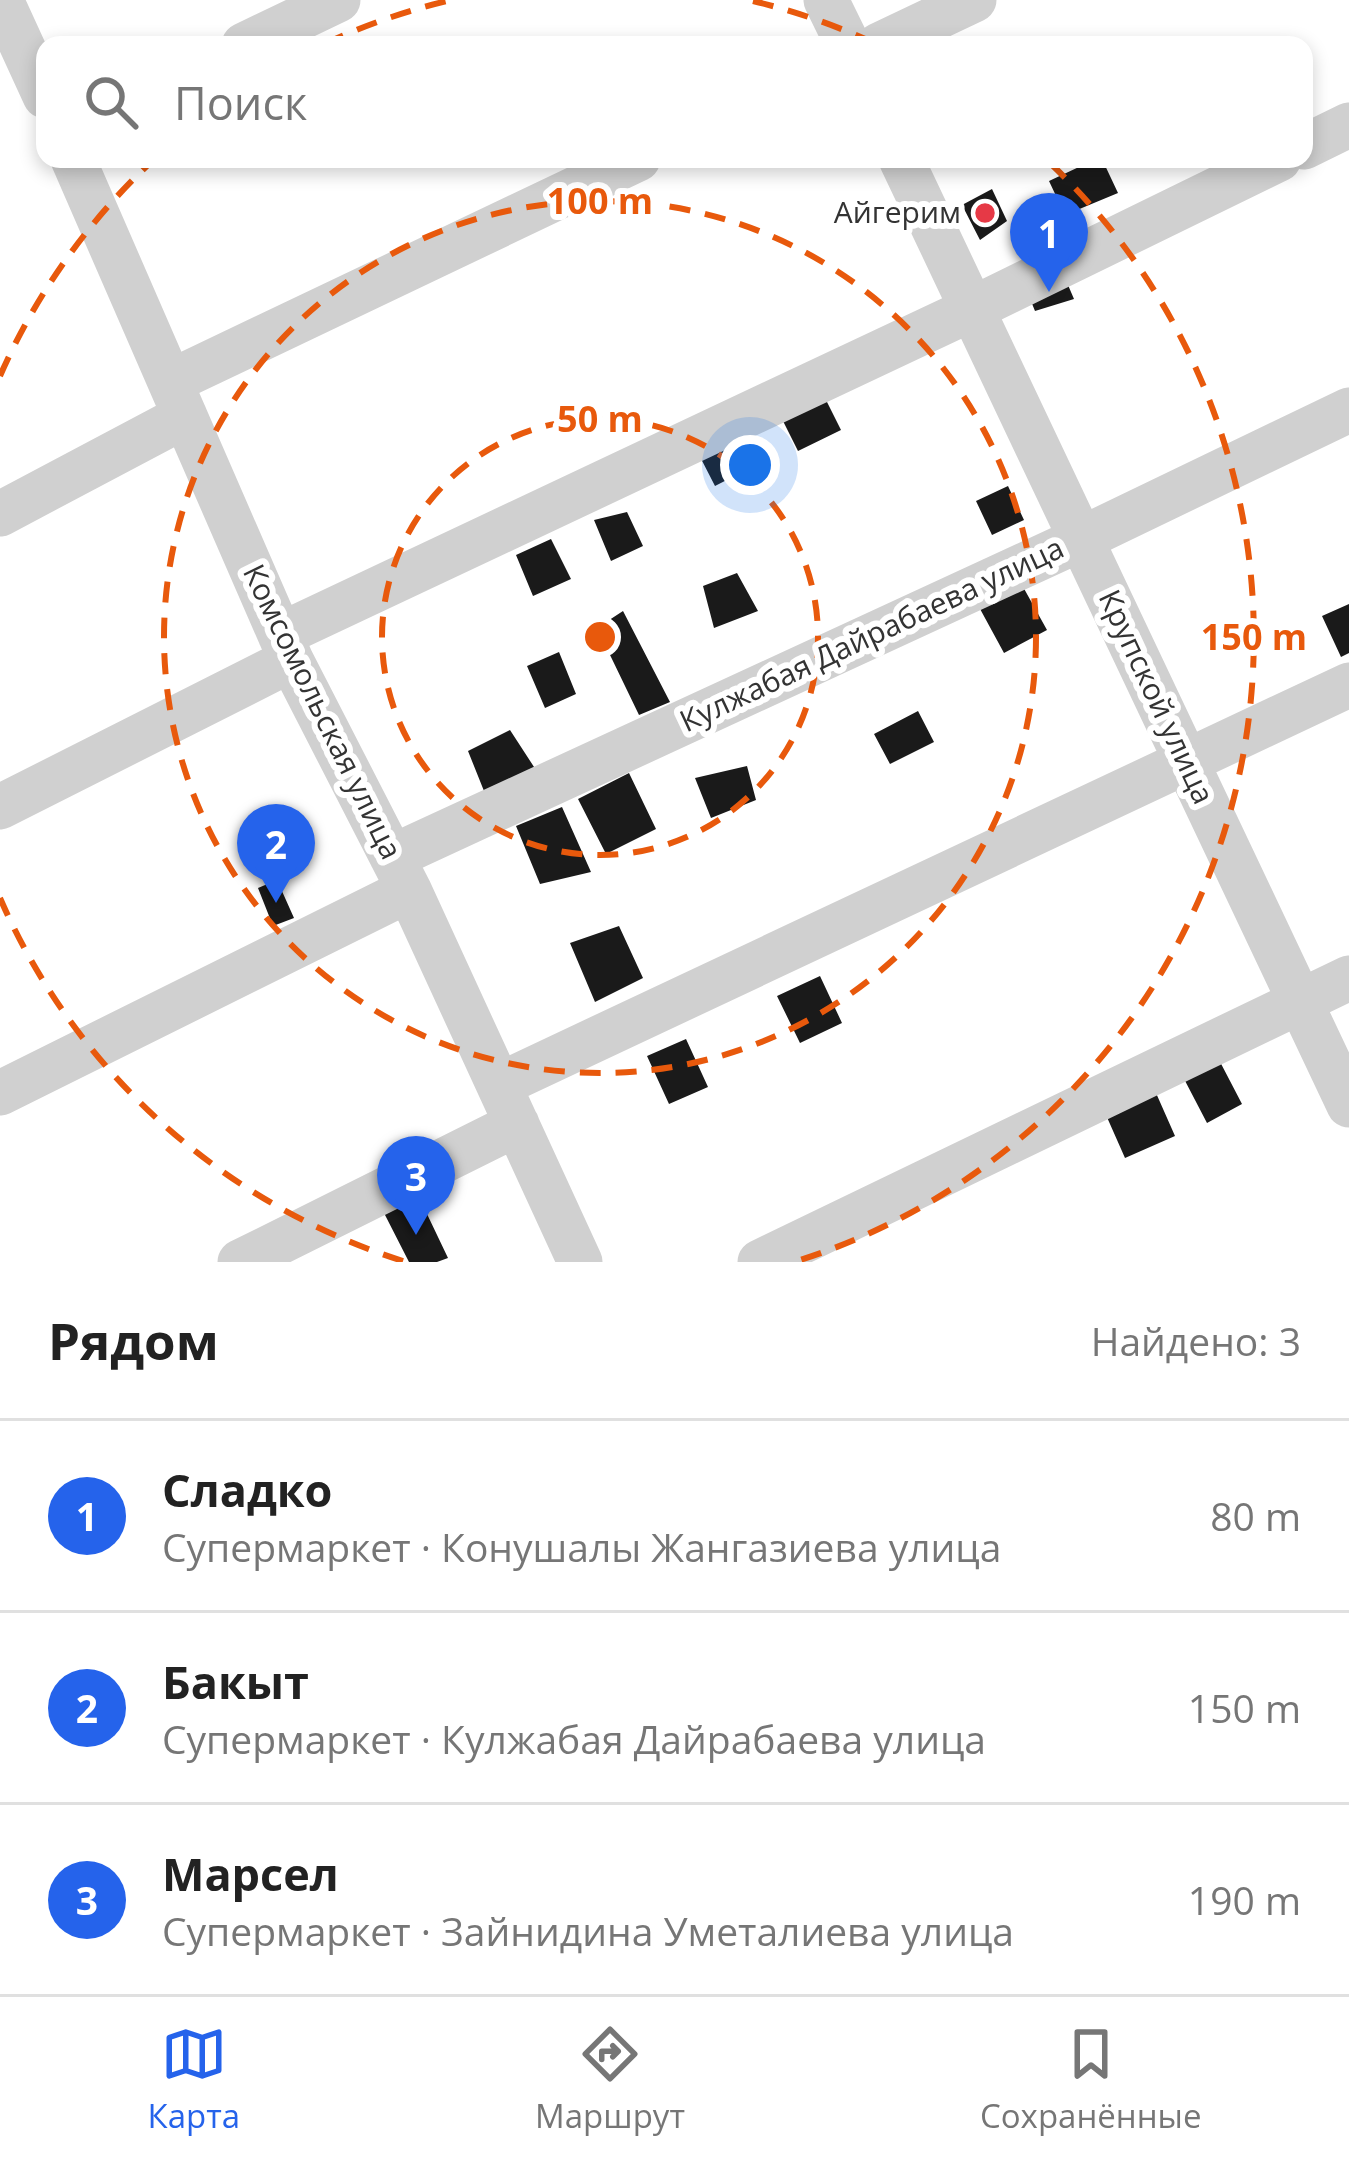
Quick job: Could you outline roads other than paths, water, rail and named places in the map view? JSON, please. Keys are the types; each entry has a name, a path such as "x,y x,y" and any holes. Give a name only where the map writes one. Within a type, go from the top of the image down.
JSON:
{"street":[{"path":"1,0 36,76"},
{"path":"263,36 338,0"},
{"path":"826,0 844,36"},
{"path":"898,36 974,0"},
{"path":"1313,142 1349,124"},
{"name":"Комсомольская улица","path":"77,168 286,648 401,873 580,1262"},
{"path":"0,514 178,399 621,168"},
{"name":"Крупской улица","path":"906,168 1349,1105"},
{"path":"0,807 286,648 1261,168"},
{"name":"Кулжабая Дайрабаева улица","path":"0,1094 401,873 1349,410"},
{"path":"240,1262 508,1105 1186,762 1349,685"},
{"path":"760,1262 1349,978"}],"place":[{"name":"Айгерим","path":"985,213"},
{"name":"Сладко","path":"1049,292"},
{"name":"Бакыт","path":"276,903"},
{"name":"Марсел","path":"416,1235"}]}
